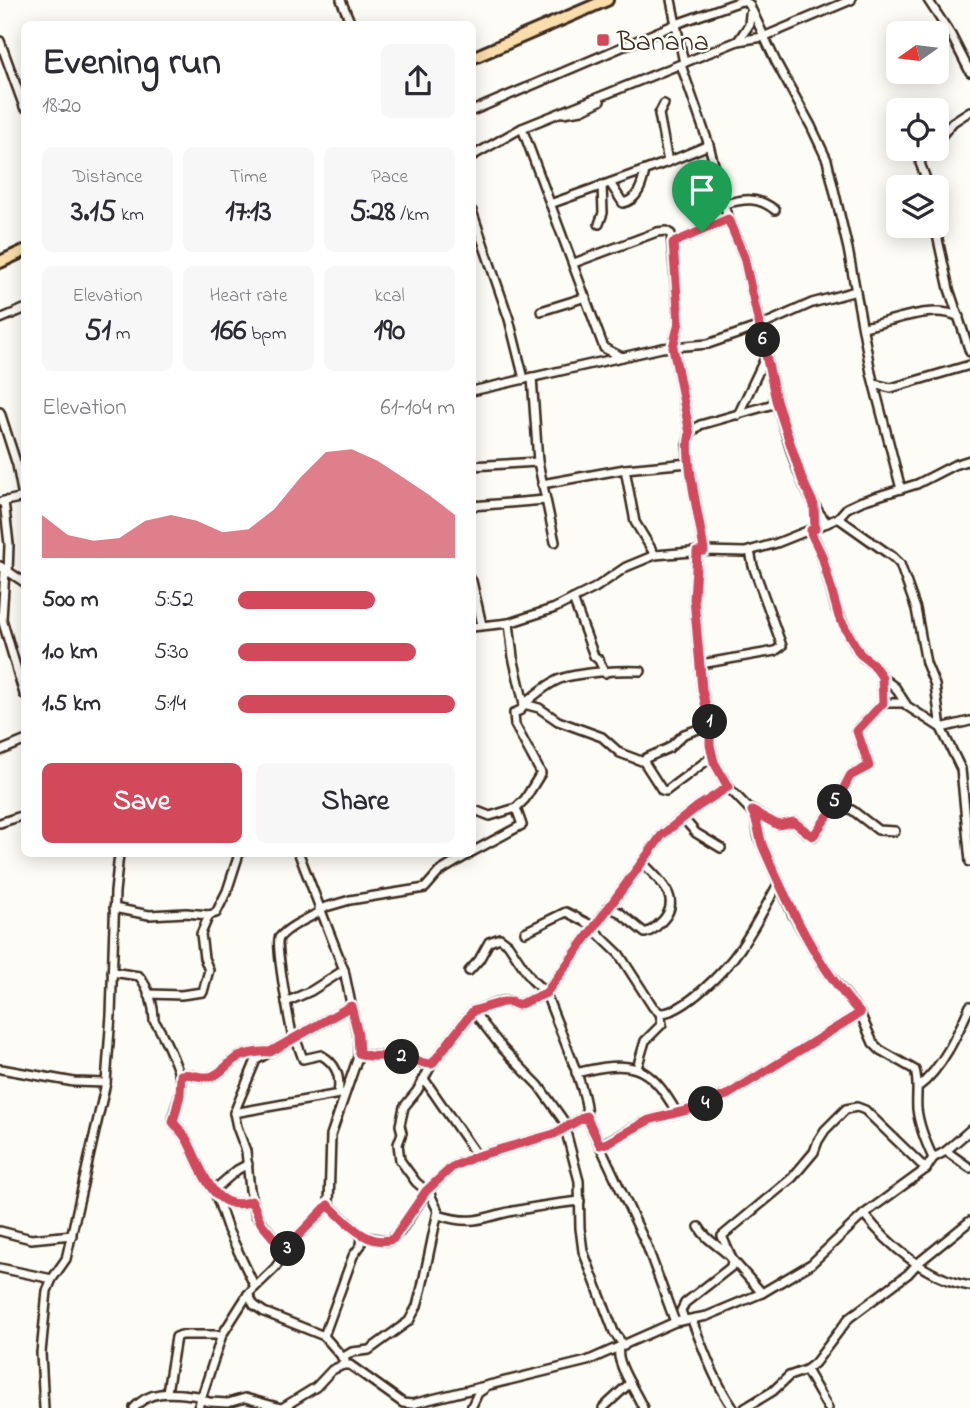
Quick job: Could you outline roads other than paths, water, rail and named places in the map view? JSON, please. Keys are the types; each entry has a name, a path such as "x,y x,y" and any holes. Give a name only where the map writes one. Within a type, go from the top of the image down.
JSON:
{"highway":[{"path":"476,56 607,0"},
{"path":"0,262 21,252"}],"street":[{"path":"341,0 350,21"},
{"path":"671,0 682,64 709,145 728,219 744,257 775,395 802,479 814,505 827,523"},
{"path":"476,109 676,24 743,0 749,4 749,25 738,41"},
{"path":"476,154 522,128 561,112 738,41 763,37 851,0"},
{"path":"928,0 951,35 970,72"},
{"path":"750,10 827,160 874,384 901,489"},
{"path":"0,41 21,99"},
{"path":"664,104 659,114 668,162"},
{"path":"949,127 970,111"},
{"path":"522,128 604,348 600,364"},
{"path":"550,204 645,171 709,145"},
{"path":"606,184 626,203 637,196 645,171"},
{"path":"599,224 606,184"},
{"path":"724,204 753,199 760,200 775,210"},
{"path":"673,243 728,219"},
{"path":"476,223 528,378 538,461 555,542"},
{"path":"574,263 657,232 668,231 673,243 679,322 673,347 690,434 687,445 701,551 694,599 702,689 710,725 710,745 728,787 752,811 778,825 794,822 812,836 850,776 869,766 857,731 883,703 882,677"},
{"path":"937,238 947,281 970,349"},
{"path":"476,390 673,347 708,344 760,326 812,303 856,291"},
{"path":"541,311 586,297"},
{"path":"0,319 21,310"},
{"path":"864,327 898,318 944,311 960,317"},
{"path":"604,348 623,358"},
{"path":"738,415 766,356"},
{"path":"874,384 891,388 970,365"},
{"path":"690,434 700,425 770,405 774,402 775,395"},
{"path":"0,412 21,481"},
{"path":"476,626 509,623 546,612 626,567 655,555 750,551 813,530 862,501 901,489 970,460"},
{"path":"476,467 538,461"},
{"path":"542,484 625,469 689,463"},
{"path":"625,469 635,522 655,555"},
{"path":"21,498 2,502 9,544 2,581 2,619 21,684"},
{"path":"476,506 545,500"},
{"path":"814,505 813,530 839,617 860,654 895,687 914,713 931,720 941,728"},
{"path":"838,517 900,564 916,608 941,728 961,769 970,862"},
{"path":"701,664 775,651 782,646 750,551"},
{"path":"4,570 21,580"},
{"path":"476,599 482,625"},
{"path":"573,599 594,656 605,673"},
{"path":"509,623 513,657 524,704"},
{"path":"476,811 490,816 516,808 541,773 515,725 514,713 521,710 524,704 561,678 617,670 641,671"},
{"path":"883,703 905,703"},
{"path":"524,704 539,708 558,721 602,737 621,753 644,762 662,790 666,791 713,756"},
{"path":"941,728 970,721"},
{"path":"644,762 646,758 669,748 681,735 710,725"},
{"path":"0,751 21,742"},
{"path":"134,1408 142,1401 167,1392 200,1397 209,1402 228,1403 245,1398 282,1408 316,1387 352,1352 369,1350 412,1316 422,1287 438,1215 435,1204 400,1160 398,1151 404,1107 417,1091 432,1064 473,1011 503,1002 518,1005 546,993 662,835 728,787"},
{"path":"834,805 852,810 878,830 895,831"},
{"path":"476,850 522,825 516,808"},
{"path":"752,811 760,838 797,923 824,967 860,1013 873,1044 912,1067 916,1073 918,1112 933,1158"},
{"path":"0,823 21,816"},
{"path":"683,818 696,833 721,848"},
{"path":"44,1408 41,1353 47,1291 52,1279 64,1265 106,1083 118,857"},
{"path":"114,908 149,915 216,913 238,857"},
{"path":"198,1408 222,1335 248,1294 328,1205 331,1135 342,1093 359,1053 358,1034 344,970 300,857"},
{"path":"342,1093 336,1068 321,1055 303,1059 294,1038 286,1002 281,957 276,943 278,939 320,910 350,900 425,888 439,872 464,857"},
{"path":"608,907 619,912 645,933 651,932 666,916 671,908 668,891 643,863"},
{"path":"660,1013 669,1013 699,993 734,957 779,882"},
{"path":"525,932 566,912 593,927 619,954 653,1007 660,1013 662,1024 645,1041 637,1068"},
{"path":"148,995 204,992 209,970 204,958 201,934 209,915"},
{"path":"468,971 479,960 489,942 500,938 508,944 533,980 546,993 576,1073 587,1108 586,1116 647,1246 676,1322"},
{"path":"286,1002 311,991 344,970"},
{"path":"112,972 141,977 154,1007 154,1021 160,1028 181,1075 180,1095 173,1122 183,1132 215,1191 228,1230 255,1287"},
{"path":"286,1253 261,1223 252,1201 246,1151 234,1113 256,1060 351,1006"},
{"path":"918,1087 926,1081 946,1052 970,1006"},
{"path":"473,1011 503,1049 539,1086 566,1127 576,1167 583,1251 621,1347"},
{"path":"600,1145 649,1120 729,1094 860,1013"},
{"path":"181,1075 189,1073 209,1077 219,1073 241,1056 270,1052"},
{"path":"359,1053 379,1058 398,1056 432,1064"},
{"path":"576,1073 605,1066 637,1068 646,1072 667,1094 677,1113"},
{"path":"1,1069 74,1082 106,1083"},
{"path":"424,1079 477,1156"},
{"path":"234,1113 342,1093"},
{"path":"684,1320 681,1311 685,1303 731,1267 732,1259 722,1238 723,1234 792,1178 814,1152 825,1130 846,1109 857,1107 865,1110 926,1170"},
{"path":"328,1205 362,1236 382,1241 393,1239 426,1191 452,1167 477,1156 554,1134 586,1116"},
{"path":"248,1294 254,1304 264,1312 324,1336 343,1362 403,1403 412,1404 587,1361 676,1322 727,1309 762,1293 811,1264 864,1214 926,1170 933,1158 946,1151 970,1130"},
{"path":"946,1151 970,1168"},
{"path":"215,1191 237,1170 248,1164"},
{"path":"215,1191 230,1204 239,1205 252,1201"},
{"path":"438,1215 459,1222 475,1221 518,1210 580,1201"},
{"path":"864,1214 888,1243 952,1283 970,1286"},
{"path":"745,1408 773,1391 789,1376 806,1370 822,1354 849,1318 908,1275 918,1263 970,1221"},
{"path":"699,1227 704,1235 724,1249 762,1293"},
{"path":"0,1231 31,1239 72,1235"},
{"path":"324,1336 362,1236"},
{"path":"0,1268 52,1279"},
{"path":"695,1318 693,1323 709,1363 733,1408"},
{"path":"167,1392 176,1337 222,1335"},
{"path":"621,1347 617,1353 643,1408"},
{"path":"806,1370 828,1408"},
{"path":"603,1408 630,1382"},
{"path":"471,1408 478,1393 490,1385"}],"place":[{"name":"Banana","path":"603,40"}]}
